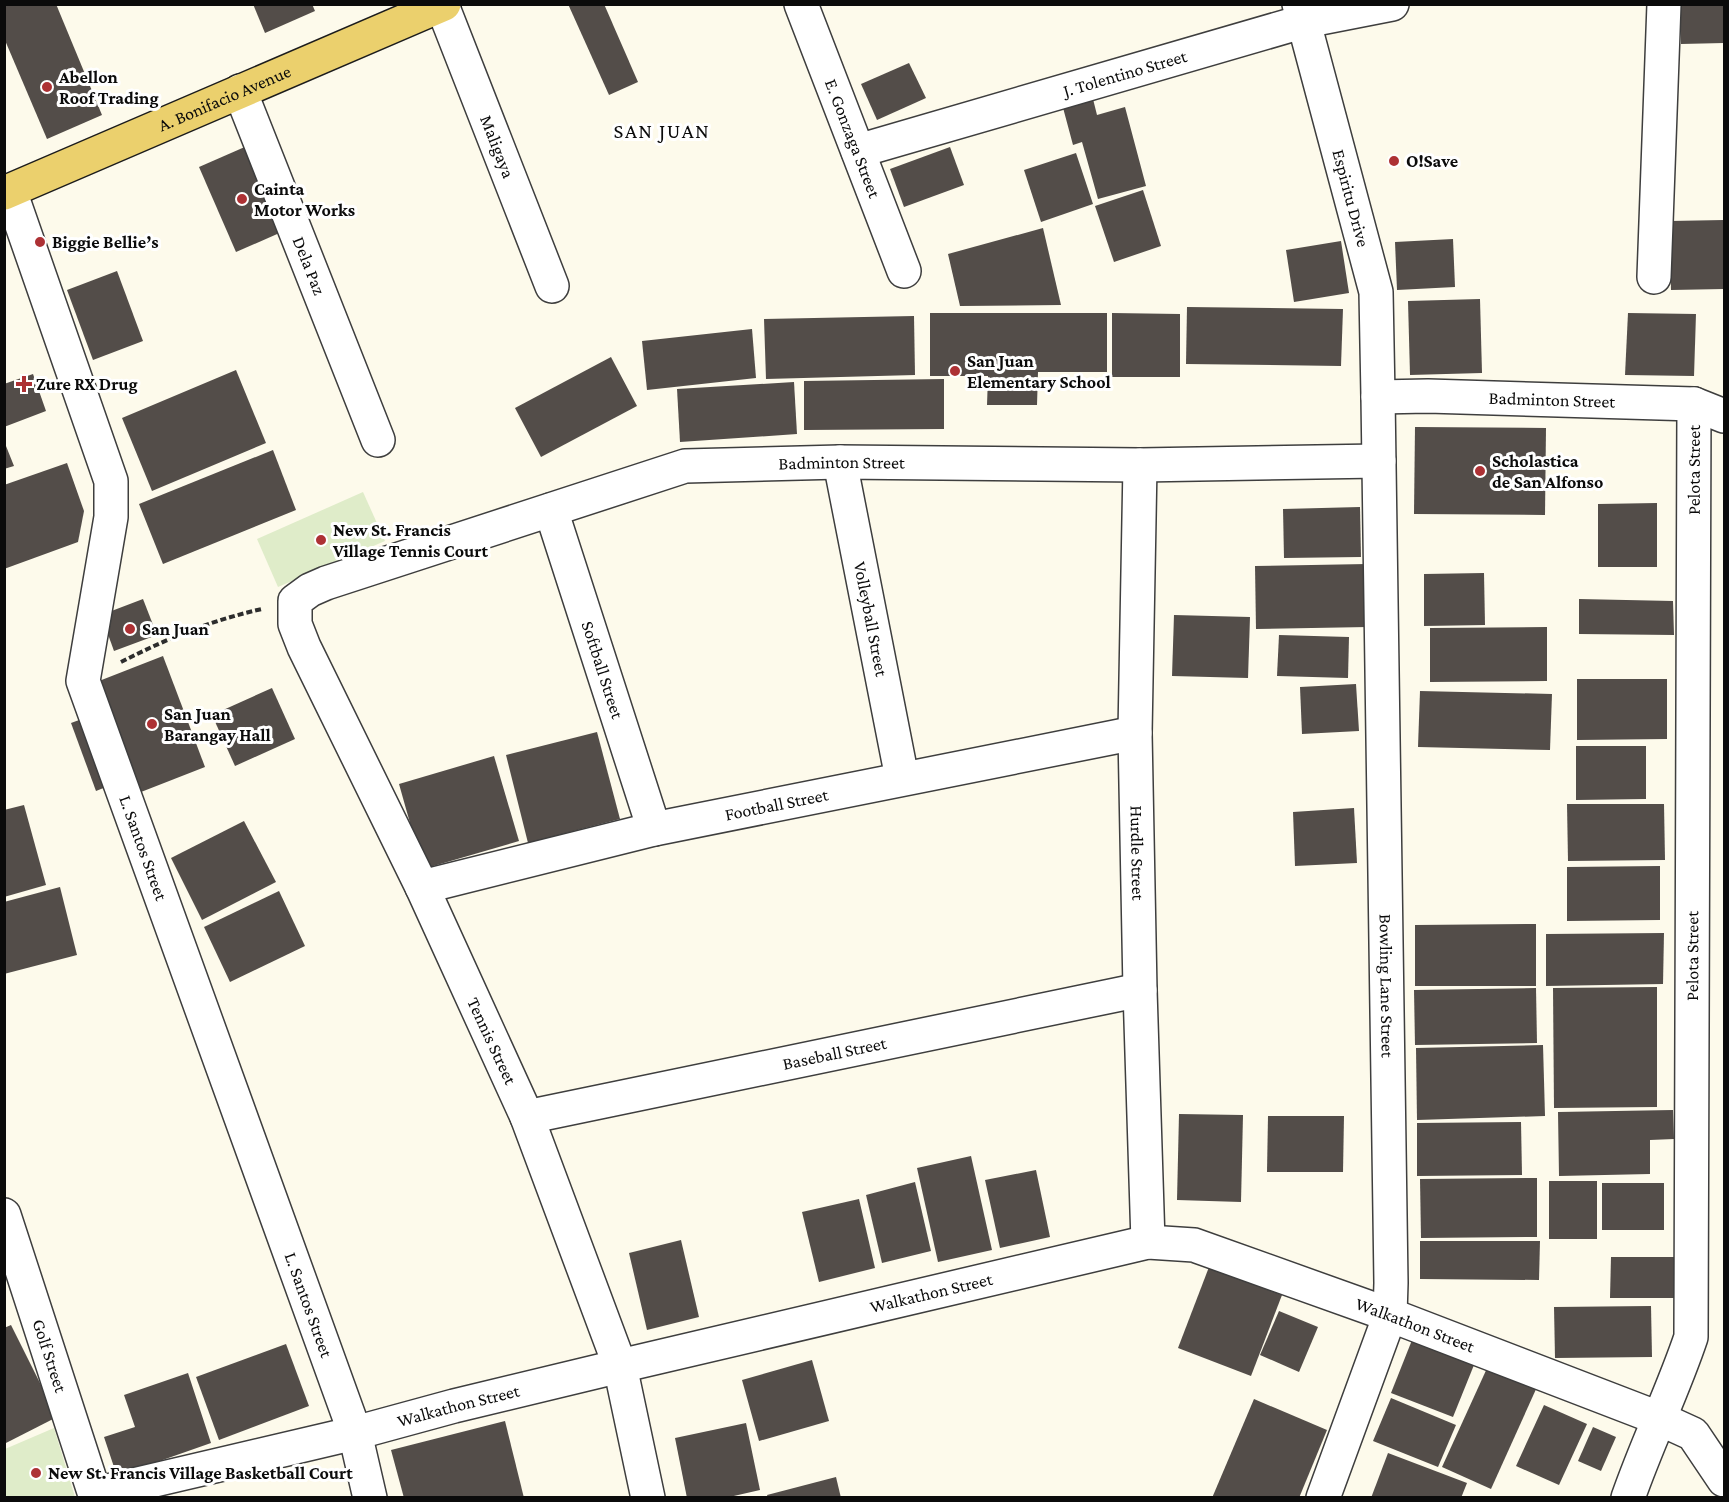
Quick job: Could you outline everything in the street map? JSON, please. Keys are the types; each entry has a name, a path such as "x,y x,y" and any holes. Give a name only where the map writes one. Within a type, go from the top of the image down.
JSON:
{"main road":[{"name":"A. Bonifacio Avenue","path":"7,192 443,5"}],"street":[{"name":"E. Gonzaga Street","path":"801,4 904,271"},
{"name":"J. Tolentino Street","path":"858,151 1302,13 1392,4"},
{"path":"1654,277 1664,4"},
{"name":"Maligaya","path":"443,5 552,286"},
{"name":"Espiritu Drive","path":"1302,13 1376,292 1378,412"},
{"name":"Dela Paz","path":"240,91 378,440"},
{"name":"L. Santos Street","path":"7,192 111,481 111,517 83,681 355,1433 370,1497"},
{"name":"Badminton Street","path":"1378,412 1428,396 1694,404 1725,417"},
{"name":"Pelota Street","path":"1628,1497 1658,1418 1679,1374 1691,1336 1694,404"},
{"path":"1378,412 1379,461"},
{"name":"Badminton Street","path":"295,601 310,590 326,583 685,466 840,462 1140,465 1379,461"},
{"name":"Bowling Lane Street","path":"1323,1497 1390,1315 1379,461"},
{"name":"Volleyball Street","path":"840,462 902,778"},
{"name":"Hurdle Street","path":"1140,465 1135,733 1148,1242"},
{"name":"Softball Street","path":"551,510 654,829"},
{"name":"Tennis Street","path":"295,601 295,624 304,647 422,887 527,1117 620,1366 648,1497"},
{"name":"Football Street","path":"422,887 654,829 1135,733"},
{"name":"Baseball Street","path":"527,1117 1140,990"},
{"name":"Golf Street","path":"4,1215 11,1262 96,1496"},
{"name":"Walkathon Street","path":"96,1496 355,1433 454,1406 1148,1242 1194,1245 1390,1315 1658,1418 1693,1434 1725,1480"}],"path":[{"path":"83,681 141,651 222,618 295,601"}],"green space":[{"name":"New St. Francis Village Tennis Court","path":"363,492 385,541 278,587 257,539"},
{"name":"New St. Francis Village Basketball Court","path":"54,1428 75,1497 5,1497 5,1449"}],"building":[{"path":"4,4 56,4 102,115 47,139 4,38"},
{"path":"253,4 312,4 315,11 265,33"},
{"path":"568,4 604,4 638,82 609,95"},
{"path":"1680,4 1724,4 1724,43 1681,44"},
{"path":"909,63 926,98 877,120 861,84"},
{"path":"1092,95 1097,115 1125,107 1146,186 1098,199 1082,142 1073,145 1062,104"},
{"name":"Cainta Motor Works","path":"247,146 284,231 236,252 199,167"},
{"path":"950,147 964,185 904,207 890,169"},
{"path":"1076,153 1093,204 1041,222 1024,170"},
{"path":"1143,190 1161,246 1114,262 1095,206"},
{"path":"1724,220 1724,289 1671,290 1670,221"},
{"path":"1043,228 1061,305 960,306 948,254"},
{"path":"1453,239 1455,287 1397,290 1395,242"},
{"path":"1341,241 1349,293 1294,302 1286,250"},
{"path":"117,271 143,341 93,360 67,290"},
{"path":"1480,299 1482,373 1410,375 1408,301"},
{"path":"1187,307 1343,309 1341,366 1186,364"},
{"path":"930,313 1107,313 1107,372 1038,372 1037,405 987,405 988,376 930,376"},
{"path":"1112,313 1180,314 1180,377 1112,377"},
{"path":"1628,313 1696,314 1694,376 1625,375"},
{"path":"914,316 915,375 766,379 764,319"},
{"path":"752,329 756,378 647,390 642,341"},
{"path":"611,357 637,406 541,457 515,408"},
{"path":"236,370 266,443 152,491 122,418"},
{"path":"33,374 46,411 4,427 4,384"},
{"path":"944,379 944,429 804,430 804,381"},
{"path":"794,382 797,434 680,442 677,389"},
{"name":"Scholastica de San Alfonso","path":"1415,427 1546,428 1545,515 1414,514"},
{"path":"4,441 14,466 4,469"},
{"path":"273,450 296,510 163,564 139,504"},
{"path":"67,463 84,511 78,542 4,569 4,485"},
{"path":"1657,503 1657,567 1598,567 1598,504"},
{"path":"1360,507 1361,557 1284,558 1283,509"},
{"path":"1367,564 1368,627 1256,629 1255,566"},
{"path":"1484,573 1485,625 1424,626 1424,574"},
{"path":"143,599 157,635 114,651 101,615"},
{"path":"1579,599 1673,601 1674,635 1579,634"},
{"path":"1174,615 1250,617 1248,678 1172,676"},
{"path":"1547,627 1547,681 1430,682 1430,628"},
{"path":"1279,635 1349,637 1348,678 1277,676"},
{"name":"San Juan Barangay Hall","path":"163,656 205,767 141,792 99,681"},
{"path":"1577,679 1667,679 1667,739 1577,740"},
{"path":"1356,684 1359,731 1302,734 1300,687"},
{"path":"272,688 295,739 235,766 212,715"},
{"path":"1420,691 1552,694 1550,750 1418,747"},
{"path":"101,712 126,779 96,791 71,723"},
{"path":"597,732 620,819 528,843 506,755"},
{"path":"1576,746 1646,746 1646,799 1576,800"},
{"path":"494,756 519,841 423,869 399,784"},
{"path":"1567,804 1664,804 1665,860 1568,861"},
{"path":"24,805 46,885 4,897 4,810"},
{"path":"1354,808 1357,863 1295,866 1293,812"},
{"path":"244,821 276,882 202,920 171,858"},
{"path":"1660,866 1660,920 1567,921 1567,867"},
{"path":"60,887 77,955 4,974 4,902"},
{"path":"279,891 305,946 230,982 204,927"},
{"path":"1536,924 1536,986 1415,986 1415,925"},
{"path":"1664,933 1663,984 1546,986 1546,934"},
{"path":"1657,987 1657,1107 1554,1108 1553,988"},
{"path":"1536,988 1537,1043 1415,1045 1414,990"},
{"path":"1543,1045 1545,1116 1417,1120 1416,1048"},
{"path":"1673,1110 1674,1139 1650,1140 1650,1174 1559,1176 1558,1112"},
{"path":"1179,1114 1243,1115 1241,1202 1177,1200"},
{"path":"1268,1116 1344,1116 1343,1172 1267,1172"},
{"path":"1521,1122 1522,1175 1417,1176 1417,1123"},
{"path":"971,1156 992,1250 938,1262 917,1168"},
{"path":"1036,1170 1050,1237 1000,1248 985,1180"},
{"path":"1537,1178 1537,1237 1421,1238 1420,1179"},
{"path":"1549,1181 1597,1181 1597,1239 1549,1239"},
{"path":"915,1182 931,1251 882,1263 866,1195"},
{"path":"1602,1183 1664,1183 1664,1230 1602,1230"},
{"path":"859,1199 875,1268 819,1282 802,1212"},
{"path":"681,1240 699,1317 647,1330 629,1253"},
{"path":"1420,1241 1540,1241 1539,1280 1420,1279"},
{"path":"1611,1257 1675,1257 1675,1298 1610,1298"},
{"path":"1209,1267 1282,1295 1251,1376 1178,1348"},
{"path":"1651,1306 1652,1357 1555,1358 1554,1307"},
{"path":"1279,1311 1318,1327 1299,1372 1260,1355"},
{"path":"11,1325 57,1417 4,1444 4,1328"},
{"path":"1414,1335 1476,1360 1453,1417 1391,1393"},
{"path":"286,1344 309,1406 219,1440 196,1377"},
{"path":"812,1360 829,1421 759,1441 742,1380"},
{"path":"1488,1366 1537,1387 1491,1489 1442,1467"},
{"path":"188,1373 211,1443 117,1476 104,1437 135,1427 124,1395"},
{"path":"1391,1398 1456,1425 1438,1467 1373,1441"},
{"path":"1254,1399 1327,1430 1299,1498 1212,1498"},
{"path":"1544,1405 1587,1424 1559,1485 1516,1466"},
{"path":"505,1421 524,1498 404,1498 391,1450"},
{"path":"746,1423 760,1490 725,1498 687,1498 675,1438"},
{"path":"1593,1427 1616,1437 1601,1471 1578,1461"},
{"path":"1388,1453 1467,1483 1461,1498 1371,1498"},
{"path":"836,1477 841,1498 768,1498 767,1495"}],"place":[{"name":"Abellon Roof Trading","path":"47,87"},
{"name":"O!Save","path":"1394,161"},
{"name":"Cainta Motor Works","path":"242,199"},
{"name":"Biggie Bellie’s","path":"40,242"},
{"name":"San Juan Elementary School","path":"955,371"},
{"name":"Zure RX Drug","path":"24,384"},
{"name":"Scholastica de San Alfonso","path":"1480,471"},
{"name":"New St. Francis Village Tennis Court","path":"321,540"},
{"name":"San Juan","path":"130,629"},
{"name":"San Juan Barangay Hall","path":"152,724"},
{"name":"New St. Francis Village Basketball Court","path":"36,1473"}],"district":[{"name":"SAN JUAN","path":"662,131"}]}
